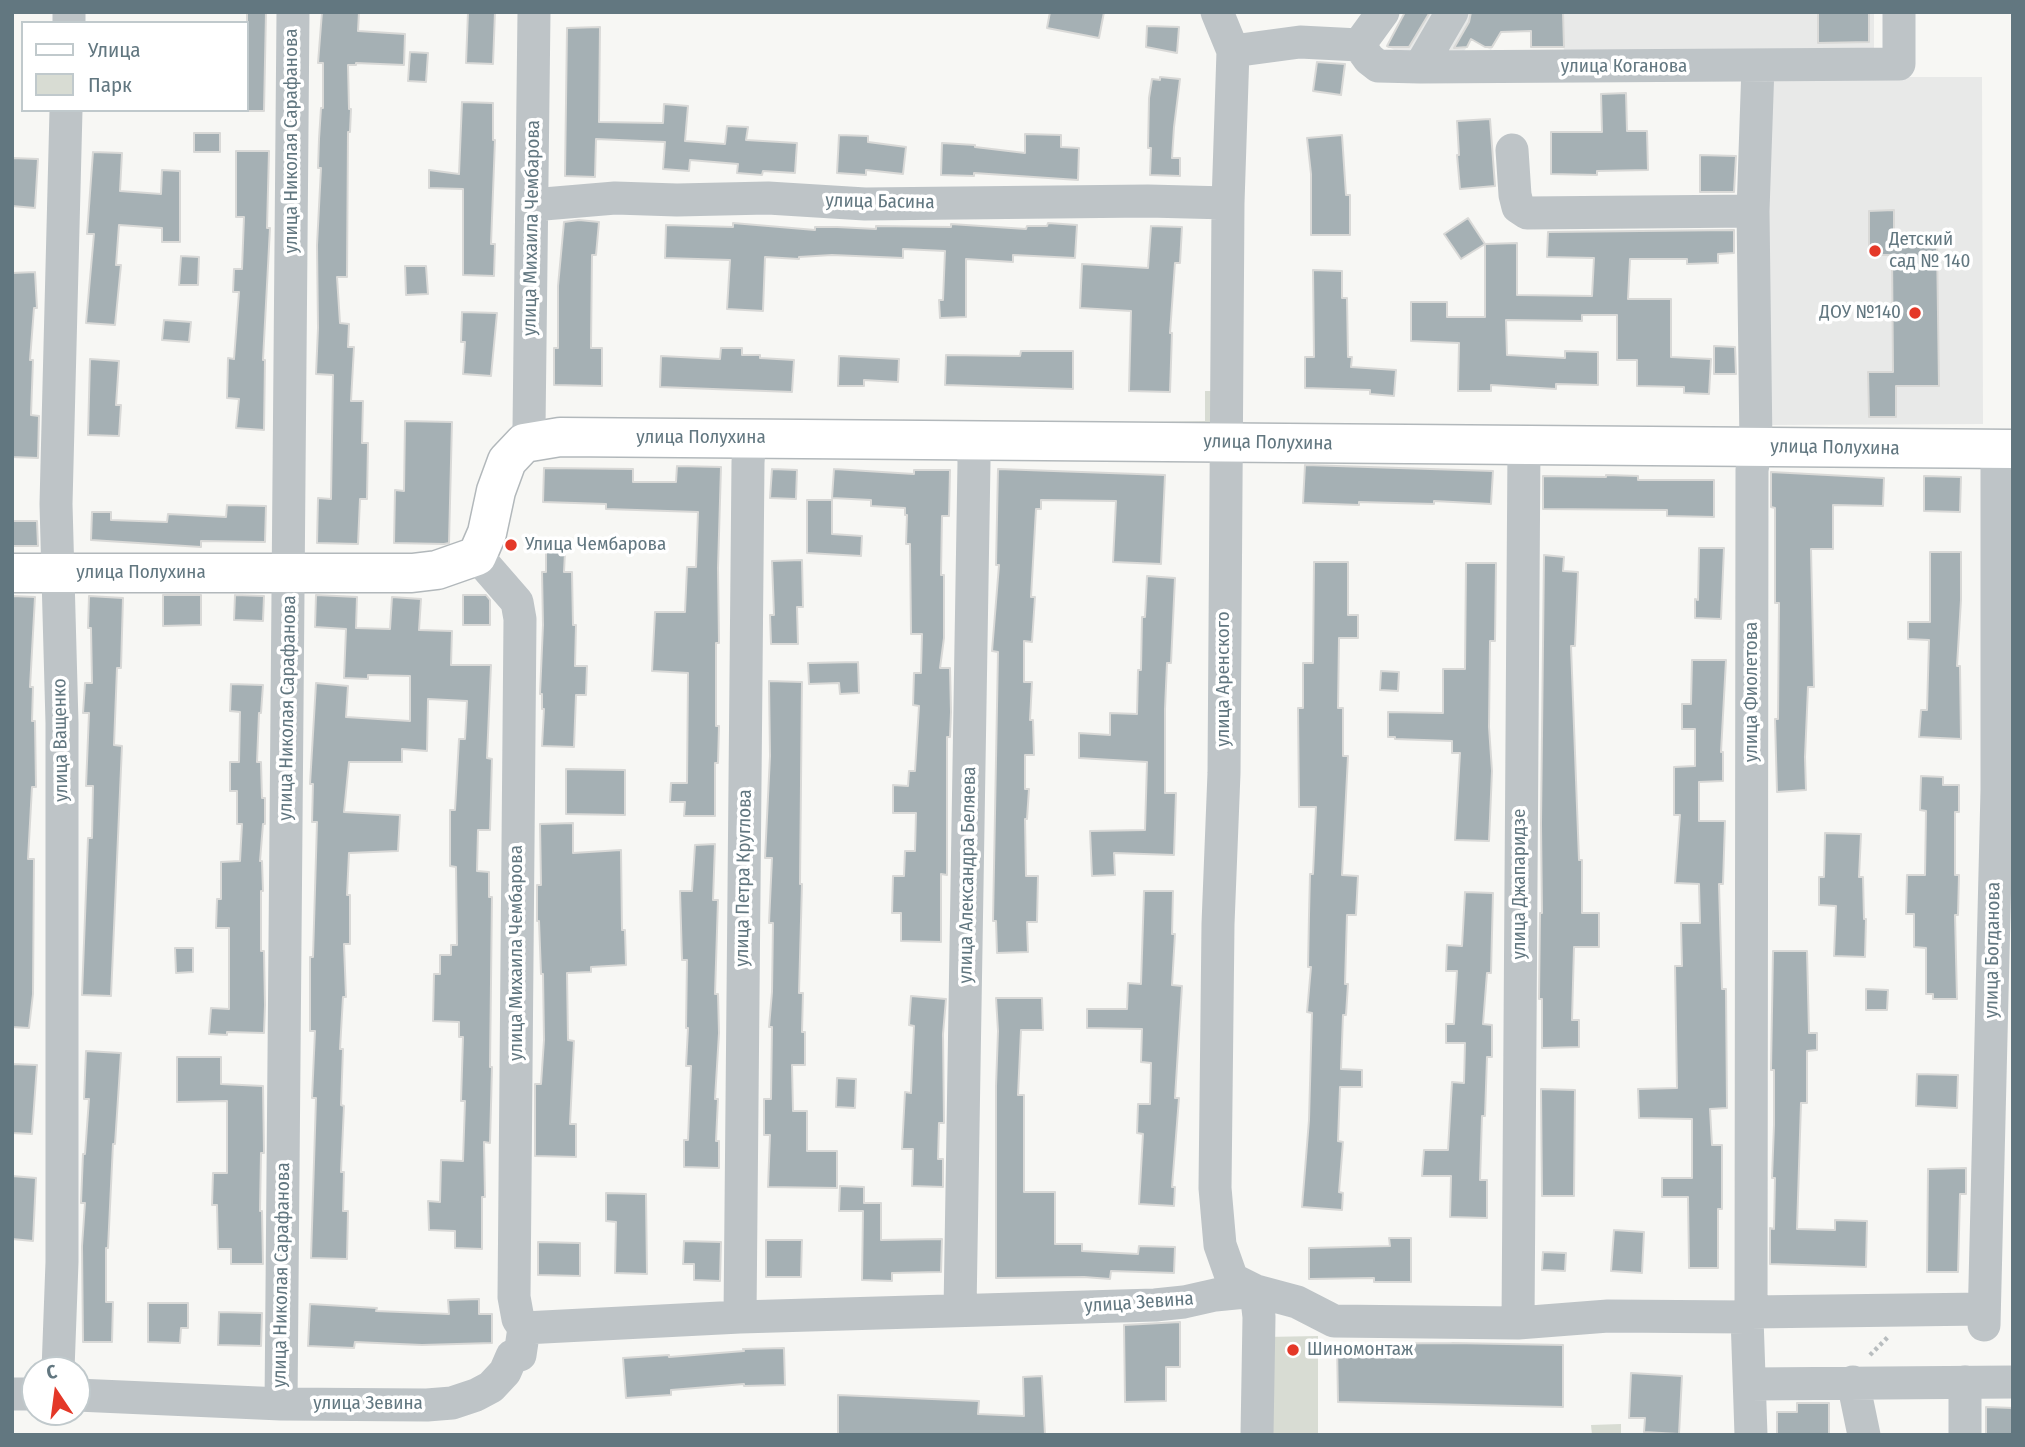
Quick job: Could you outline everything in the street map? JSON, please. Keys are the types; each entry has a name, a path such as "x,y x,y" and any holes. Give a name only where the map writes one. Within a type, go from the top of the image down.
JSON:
{"main road":[{"name":"улица Полухина","path":"524,443 560,437 2005,449"},
{"path":"477,556 487,533 500,477 507,461 524,443"},
{"name":"улица Полухина","path":"12,573 412,573 437,570 477,556"}],"street":[{"name":"улица Николая Сарафанова","path":"281,1404 293,12"},
{"name":"улица Михаила Чембарова","path":"524,443 529,428 534,12"},
{"path":"1217,12 1233,51 1300,42 1359,45 1383,12"},
{"path":"1420,67 1452,12"},
{"name":"улица Коганова","path":"1359,45 1378,66 1899,64 1899,12"},
{"name":"улица Аренского","path":"1233,51 1228,204 1227,443 1224,464 1224,773 1218,924 1215,1188 1220,1245 1233,1279 1255,1291"},
{"name":"улица Фиолетова","path":"1751,1435 1749,1314 1752,470 1756,447 1754,211 1758,66"},
{"name":"улица Ващенко","path":"59,1356 62,1262 62,736 56,504 66,112"},
{"path":"1512,150 1518,207 1527,213 1754,211"},
{"name":"улица Басина","path":"532,205 615,198 677,201 768,198 865,204 1134,201 1228,204"},
{"name":"улица Петра Круглова","path":"740,1317 750,439"},
{"name":"улица Александра Беляева","path":"960,1310 974,476 972,441"},
{"name":"улица Джапаридзе","path":"1518,1323 1524,445"},
{"name":"улица Богданова","path":"1984,1317 2005,449"},
{"name":"улица Михаила Чембарова","path":"477,556 517,602 520,618 514,1297 518,1342"},
{"path":"1255,1291 1259,1317 1257,1435"},
{"name":"улица Зевина","path":"91,1396 281,1404 452,1403 491,1387 505,1371 518,1342 740,1317 1155,1305 1255,1291 1297,1301 1334,1321 1518,1323 1608,1316 1749,1314 1984,1317"},
{"path":"1853,1382 1864,1435"},
{"path":"1965,1382 1965,1435"},
{"path":"1751,1384 2013,1382"}],"shaded area":[{"path":"1405,12 1874,12 1874,54 1564,55 1563,31 1501,32 1491,50 1471,39 1460,59 1413,60 1387,46"},
{"name":"Детский сад № 140","path":"1767,77 1982,77 1983,424 1768,425"}],"green space":[{"path":"1205,391 1218,391 1218,429 1156,429 1156,422 1205,421"},
{"path":"1318,1336 1318,1435 1267,1435 1266,1337"},
{"path":"1621,1424 1621,1435 1592,1435 1591,1425"}],"building":[{"path":"247,12 266,12 264,111 248,111"},
{"path":"322,12 359,12 358,31 405,34 404,65 348,65 351,109 348,132 347,277 337,277 340,323 349,324 348,347 354,347 351,401 363,401 362,443 368,443 367,499 360,499 358,544 317,543 318,498 331,499 333,375 316,374 317,245 321,168 318,168 323,108 323,63 318,63"},
{"path":"468,12 495,12 493,64 466,63"},
{"path":"1050,12 1104,12 1099,38 1047,28"},
{"path":"1405,12 1430,12 1409,47 1389,47 1387,46"},
{"path":"1471,12 1563,12 1564,47 1531,47 1531,31 1501,32 1492,47 1485,47 1471,39 1467,47 1454,48 1469,22"},
{"path":"1818,12 1869,12 1869,42 1818,43"},
{"path":"1147,26 1179,27 1177,53 1146,47"},
{"path":"600,27 599,122 663,123 664,104 688,106 685,141 725,144 727,126 748,127 746,140 797,143 795,173 737,173 738,164 690,160 689,171 663,169 665,142 596,139 595,177 565,176 567,28"},
{"path":"410,52 428,53 426,82 408,81"},
{"path":"1317,62 1345,64 1341,95 1313,91"},
{"path":"1160,77 1180,79 1172,158 1180,158 1180,176 1150,175 1149,98 1152,79 1160,80"},
{"path":"1626,93 1627,131 1647,131 1648,170 1597,171 1597,175 1551,174 1551,132 1602,132 1601,94"},
{"path":"462,102 493,103 495,140 491,244 495,244 494,276 463,275 463,189 429,188 429,170 459,174"},
{"path":"1490,119 1495,186 1460,189 1457,121"},
{"path":"194,133 220,133 220,152 194,152"},
{"path":"1025,134 1061,135 1061,147 1079,148 1078,180 974,173 974,176 941,175 942,143 1025,153"},
{"path":"839,135 868,136 868,142 906,147 903,174 866,170 866,175 837,173"},
{"path":"1342,135 1346,195 1350,195 1350,235 1311,235 1311,174 1307,138"},
{"path":"236,151 269,151 267,228 270,228 263,360 264,430 236,428 239,399 227,398 228,358 234,359 239,292 233,292 234,269 242,269 244,217 236,217"},
{"path":"93,152 122,153 120,191 161,194 162,170 180,171 180,242 162,242 162,228 119,225 116,265 121,265 115,325 86,323 94,234 87,234"},
{"path":"1700,155 1736,156 1734,192 1700,192"},
{"path":"12,158 38,159 35,208 12,206"},
{"name":"ДОУ №140","path":"1894,210 1894,243 1937,242 1939,386 1896,386 1896,417 1869,417 1868,372 1893,372 1892,255 1869,255 1869,211"},
{"path":"1468,218 1485,244 1461,259 1444,234"},
{"path":"564,222 599,222 596,255 592,255 591,348 602,348 602,386 554,385 554,348 558,348 558,286"},
{"path":"733,223 815,230 815,227 951,227 951,224 1026,229 1027,226 1047,226 1048,223 1077,225 1075,258 1013,255 1013,262 966,259 966,317 940,318 939,300 943,300 945,251 903,249 903,258 832,255 799,259 765,257 763,311 727,309 730,260 665,258 666,225 733,227"},
{"path":"1151,226 1182,227 1180,263 1175,263 1170,333 1170,392 1129,391 1131,311 1080,308 1082,264 1148,268"},
{"path":"1734,230 1734,253 1718,254 1718,263 1687,264 1687,259 1630,259 1628,299 1671,299 1671,357 1711,359 1709,394 1684,393 1684,387 1637,386 1637,360 1617,360 1617,315 1582,315 1582,321 1506,320 1507,355 1565,358 1565,351 1598,352 1598,385 1556,384 1556,389 1491,385 1491,391 1458,391 1459,343 1411,341 1411,302 1447,302 1447,317 1485,317 1485,244 1517,243 1517,295 1592,296 1594,258 1547,257 1548,232"},
{"path":"181,256 199,257 198,285 179,285"},
{"path":"405,266 426,266 428,294 406,295"},
{"path":"1313,270 1342,271 1342,298 1347,298 1348,357 1352,357 1351,367 1396,370 1394,396 1370,394 1370,390 1305,388 1305,357 1314,357"},
{"path":"35,272 37,308 34,308 30,360 33,360 31,415 39,416 38,458 12,457 12,273"},
{"path":"462,312 497,313 491,376 463,374 465,342 461,342"},
{"path":"164,320 191,322 189,342 162,340"},
{"path":"1714,346 1735,347 1736,374 1714,374"},
{"path":"721,348 742,348 742,355 760,355 760,358 794,360 792,392 660,387 661,356 720,359"},
{"path":"1021,351 1073,351 1073,389 945,385 946,355 1020,356"},
{"path":"839,356 899,359 898,382 864,380 864,386 838,386"},
{"path":"90,359 119,361 116,405 121,405 119,436 88,435"},
{"path":"405,421 452,422 449,543 394,543 395,490 404,491"},
{"path":"1305,465 1493,471 1491,504 1434,501 1434,504 1303,503"},
{"path":"677,466 721,467 719,643 716,643 716,726 719,726 718,763 715,763 715,816 684,816 685,802 670,802 671,783 687,783 688,673 652,671 655,612 685,612 687,567 696,567 698,512 606,509 606,504 543,502 544,468 633,469 633,482 676,482"},
{"path":"772,469 797,470 796,499 770,498"},
{"path":"834,469 914,474 914,470 950,470 949,516 942,516 944,638 940,668 950,668 951,712 950,737 947,737 947,875 941,874 941,942 901,941 901,913 892,913 893,876 904,876 905,851 915,851 916,813 893,813 893,785 908,786 909,771 915,771 919,706 913,705 914,673 921,673 922,634 911,634 907,515 905,508 871,506 871,500 832,498"},
{"path":"998,469 1165,475 1161,564 1113,562 1116,501 1041,500 1041,509 1036,509 1031,597 1035,597 1032,642 1024,641 1024,682 1032,682 1030,720 1033,720 1034,755 1025,755 1025,789 1029,789 1025,819 1026,876 1038,876 1037,922 1027,922 1028,952 997,953 996,921 993,921 998,652 992,651 999,565 996,565"},
{"path":"1771,472 1884,478 1883,506 1833,505 1833,549 1811,549 1814,687 1808,687 1806,790 1777,792 1775,719 1778,719 1779,603 1775,603 1775,508 1771,507"},
{"path":"1543,476 1638,476 1638,480 1714,480 1714,517 1667,516 1667,510 1543,509"},
{"path":"1924,476 1961,477 1960,512 1924,511"},
{"path":"807,500 832,500 832,534 862,536 861,556 807,553"},
{"path":"227,505 266,506 265,542 201,541 201,547 91,540 92,512 111,512 111,520 167,522 168,514 226,517"},
{"path":"12,521 37,521 38,546 12,546"},
{"path":"1699,548 1724,548 1721,619 1695,618"},
{"path":"546,551 565,552 564,572 572,572 573,625 576,625 575,666 587,666 586,695 576,695 574,747 542,746 542,572 546,572"},
{"path":"1930,552 1961,552 1957,666 1960,666 1961,739 1919,737 1921,710 1927,710 1929,640 1908,639 1908,622 1930,622"},
{"path":"1544,555 1564,557 1563,571 1578,572 1575,646 1571,646 1579,860 1582,860 1582,913 1599,913 1599,947 1574,947 1572,1020 1579,1020 1579,1047 1542,1048 1542,999 1539,999"},
{"path":"802,560 803,607 797,607 798,644 771,644 770,615 774,615 772,561"},
{"path":"1314,562 1348,562 1348,615 1358,615 1358,638 1339,638 1338,708 1343,708 1343,756 1348,756 1342,875 1358,876 1356,915 1347,915 1345,984 1348,984 1346,1015 1343,1015 1341,1069 1362,1070 1362,1087 1340,1087 1338,1141 1343,1142 1339,1192 1343,1193 1342,1210 1302,1207 1309,1120 1312,1013 1307,1012 1311,967 1308,967 1309,915 1316,807 1299,807 1298,708 1303,708 1303,663 1313,663"},
{"path":"1466,563 1496,563 1495,641 1490,641 1489,727 1492,771 1489,841 1455,840 1460,753 1452,753 1452,741 1388,737 1388,712 1443,713 1443,669 1465,669"},
{"path":"1147,576 1175,578 1171,663 1167,663 1165,709 1165,793 1176,793 1174,855 1114,853 1115,875 1092,876 1090,831 1145,830 1147,762 1079,758 1079,733 1110,735 1110,713 1137,714 1138,670 1141,670 1142,617 1145,617"},
{"path":"163,595 201,595 201,625 163,626"},
{"path":"235,595 264,596 263,621 234,620"},
{"path":"316,595 357,597 356,628 390,629 392,597 421,599 419,630 452,631 451,665 491,665 487,758 492,759 490,830 478,830 477,871 489,872 489,897 492,897 490,1143 484,1142 482,1249 455,1248 455,1231 429,1230 428,1201 440,1202 441,1160 463,1161 463,1037 459,1037 459,1022 433,1021 434,974 440,974 440,955 451,955 451,945 457,945 456,867 450,866 450,810 455,810 459,739 465,739 467,701 428,699 427,751 402,749 402,762 349,762 344,812 400,815 398,851 349,853 347,895 350,895 350,944 344,944 346,997 343,997 340,1049 343,1049 341,1105 344,1106 341,1172 344,1172 343,1211 348,1211 347,1259 311,1258 316,1098 312,1098 315,1031 310,1031 310,957 313,957 317,822 312,822 313,784 310,784 316,683 348,686 346,717 410,721 410,676 368,675 368,679 344,678 346,629 315,627"},
{"path":"463,595 486,595 490,600 490,625 463,625"},
{"path":"12,596 35,597 30,687 33,687 36,787 32,787 28,859 34,859 33,994 29,1028 12,1027"},
{"path":"89,596 123,598 121,668 117,668 114,745 122,746 111,996 82,995 88,838 92,838 93,786 86,786 89,713 83,713 85,683 92,683 91,628 88,628"},
{"path":"1692,660 1726,660 1721,752 1723,781 1699,782 1699,821 1725,821 1723,884 1719,884 1722,989 1726,989 1727,1108 1710,1109 1712,1145 1722,1145 1718,1268 1689,1268 1688,1197 1662,1197 1662,1178 1692,1178 1692,1119 1639,1118 1638,1089 1677,1088 1675,966 1682,966 1681,923 1700,923 1699,884 1675,883 1680,815 1674,815 1674,767 1695,766 1695,729 1682,729 1682,704 1691,704"},
{"path":"858,662 859,693 840,694 839,683 809,684 808,663"},
{"path":"1381,671 1399,672 1398,691 1380,690"},
{"path":"769,681 802,682 799,993 803,993 805,1065 792,1065 793,1111 807,1111 807,1151 837,1151 837,1188 768,1187 770,1135 764,1135 764,1099 771,1099 772,1027 769,1027 773,923 769,923 772,858 765,858 770,756"},
{"path":"231,684 263,685 257,762 261,762 262,798 265,798 260,861 263,891 261,951 264,951 265,1005 264,1033 227,1032 227,1035 209,1034 211,1008 229,1009 229,928 216,928 217,899 221,899 221,862 240,861 242,824 237,824 237,791 230,791 230,762 239,762 240,712 230,711"},
{"path":"566,769 625,770 625,815 566,814"},
{"path":"1921,776 1943,777 1943,785 1959,785 1959,812 1955,812 1955,875 1959,875 1958,915 1955,915 1957,999 1933,999 1933,994 1926,994 1926,948 1914,947 1914,914 1906,914 1907,875 1925,875 1926,811 1920,810"},
{"path":"573,823 573,853 621,850 622,930 625,930 626,965 591,967 591,972 567,973 568,1040 574,1041 570,1124 576,1124 576,1157 535,1156 535,1084 541,1084 544,1040 543,974 537,921 537,885 541,885 540,824"},
{"path":"1825,833 1861,834 1859,877 1863,877 1865,957 1834,956 1836,906 1819,905 1819,877 1824,877"},
{"path":"715,844 713,900 718,900 715,994 718,994 719,1033 715,1099 718,1099 716,1141 719,1141 719,1168 684,1167 684,1140 688,1140 691,1066 686,1066 687,960 682,960 680,891 692,891 695,845"},
{"path":"1144,891 1173,891 1172,934 1175,934 1172,985 1182,986 1175,1098 1179,1098 1172,1187 1175,1187 1174,1206 1139,1204 1143,1134 1137,1133 1138,1104 1150,1104 1151,1063 1141,1062 1142,1029 1087,1028 1087,1009 1127,1009 1128,983 1141,984"},
{"path":"1465,892 1493,893 1491,973 1487,973 1483,1024 1492,1025 1492,1057 1487,1057 1480,1180 1487,1180 1487,1218 1450,1217 1451,1176 1422,1176 1424,1150 1448,1150 1452,1082 1464,1083 1465,1043 1446,1043 1446,1024 1454,1024 1457,971 1446,971 1447,945 1462,946"},
{"path":"175,948 193,948 193,972 176,973"},
{"path":"1773,951 1807,951 1809,1033 1817,1033 1817,1050 1807,1051 1807,1103 1801,1103 1797,1229 1835,1230 1835,1220 1867,1221 1866,1267 1770,1264 1775,1178 1772,1178 1774,1070 1771,1070"},
{"path":"1866,989 1888,990 1887,1010 1866,1010"},
{"path":"911,996 946,999 943,1034 944,1123 939,1123 938,1159 943,1159 943,1187 912,1186 913,1149 902,1149 905,1092 911,1093 914,1026 909,1025"},
{"path":"996,998 1042,998 1043,1030 1021,1030 1018,1095 1024,1095 1024,1192 1055,1192 1055,1244 1082,1244 1082,1251 1138,1254 1139,1246 1175,1247 1174,1273 1111,1271 1110,1279 996,1278"},
{"path":"86,1051 121,1053 106,1248 106,1302 113,1302 112,1342 83,1342 82,1246 85,1203 81,1203 89,1099 84,1099"},
{"path":"177,1057 221,1057 221,1084 263,1086 264,1153 261,1153 260,1211 263,1264 231,1264 231,1249 218,1249 217,1205 212,1205 213,1173 227,1173 227,1101 177,1102"},
{"path":"12,1064 37,1065 32,1134 12,1133"},
{"path":"1917,1074 1958,1075 1957,1108 1916,1106"},
{"path":"837,1078 856,1079 855,1108 836,1107"},
{"path":"1541,1089 1575,1090 1574,1196 1542,1196"},
{"path":"1966,1168 1966,1194 1960,1194 1958,1272 1927,1272 1928,1169"},
{"path":"12,1176 36,1178 33,1241 12,1239"},
{"path":"840,1186 864,1187 864,1203 881,1203 881,1240 942,1239 941,1272 892,1273 892,1281 862,1280 863,1211 839,1211"},
{"path":"606,1193 646,1194 647,1274 615,1273 616,1222 606,1221"},
{"path":"1614,1230 1644,1232 1642,1273 1611,1271"},
{"path":"1389,1238 1411,1238 1411,1282 1374,1282 1374,1278 1309,1279 1309,1248 1390,1246"},
{"path":"766,1240 802,1240 801,1277 766,1277"},
{"path":"684,1241 721,1242 720,1281 694,1280 694,1264 683,1264"},
{"path":"538,1242 580,1243 580,1276 538,1275"},
{"path":"1543,1252 1566,1253 1565,1271 1542,1270"},
{"path":"479,1299 479,1314 492,1314 492,1343 422,1345 355,1342 354,1348 308,1346 310,1304 377,1308 376,1311 449,1314 448,1300"},
{"path":"148,1303 188,1303 188,1328 181,1328 180,1343 148,1342"},
{"path":"219,1312 262,1313 261,1346 218,1345"},
{"path":"1180,1322 1180,1367 1166,1367 1166,1401 1125,1402 1124,1325"},
{"path":"1337,1344 1563,1345 1563,1407 1338,1402"},
{"path":"784,1348 785,1385 744,1384 671,1390 671,1395 626,1398 623,1358"},
{"path":"1631,1373 1682,1376 1679,1434 1644,1432 1645,1418 1629,1418"},
{"path":"1042,1376 1045,1435 838,1435 838,1395 979,1401 978,1414 1024,1416 1023,1377"},
{"path":"1797,1403 1829,1403 1829,1435 1777,1435 1777,1412 1797,1412"},
{"path":"1986,1407 2013,1408 2013,1435 1986,1435"}],"place":[{"name":"Детский сад № 140","path":"1875,251"},
{"name":"ДОУ №140","path":"1915,313"},
{"name":"Улица Чембарова","path":"511,545"},
{"name":"Шиномонтаж","path":"1293,1350"}]}
